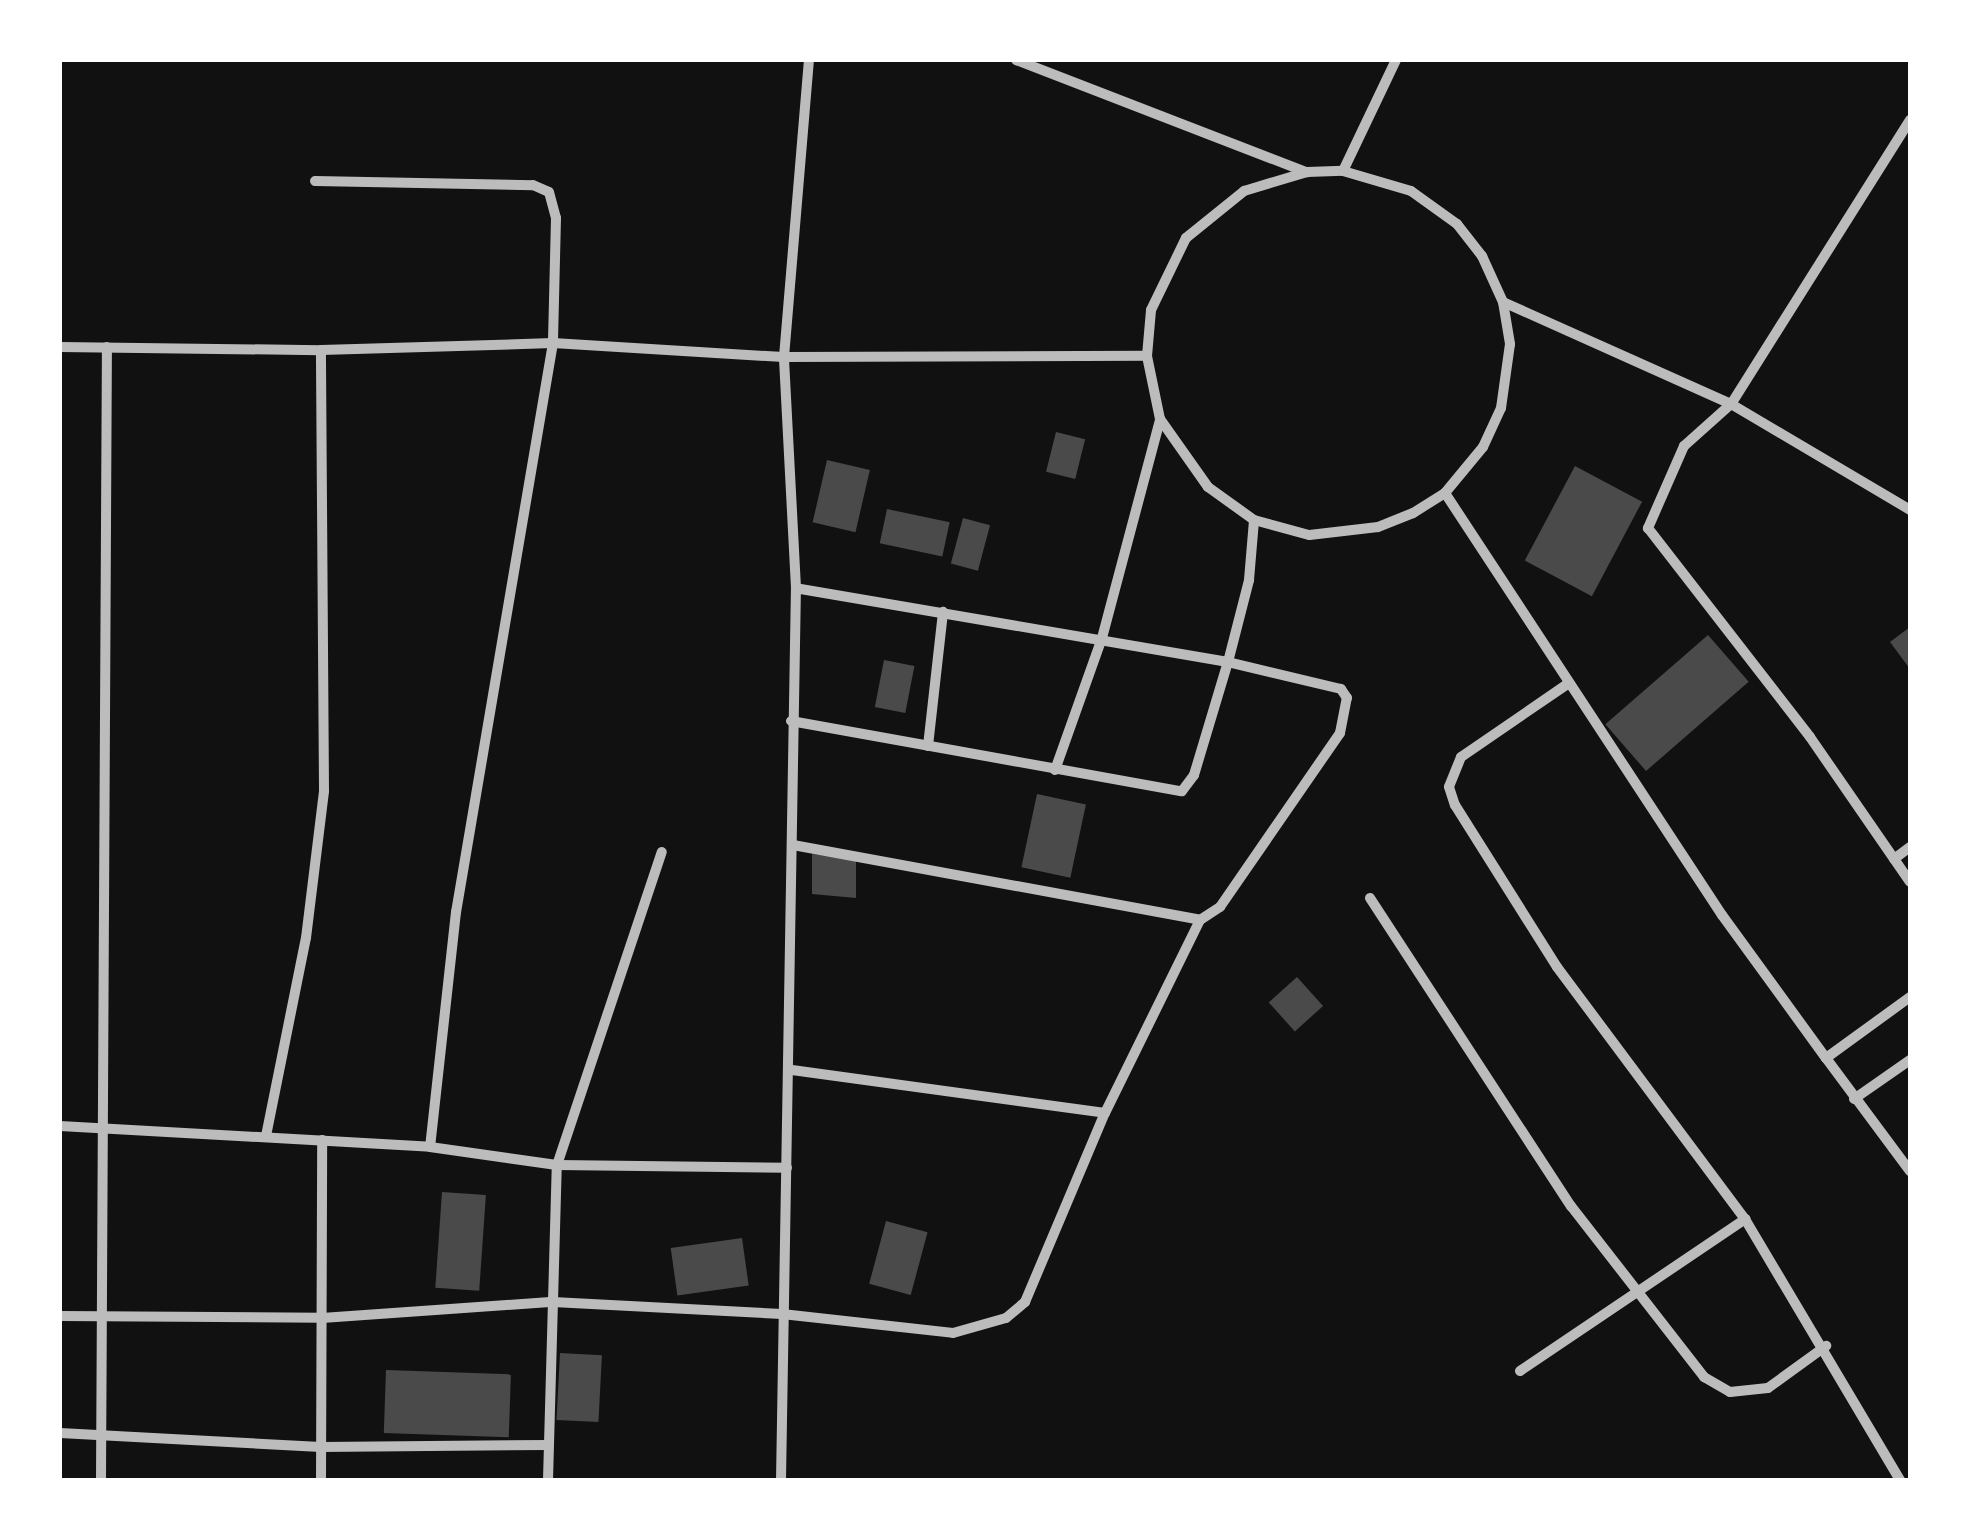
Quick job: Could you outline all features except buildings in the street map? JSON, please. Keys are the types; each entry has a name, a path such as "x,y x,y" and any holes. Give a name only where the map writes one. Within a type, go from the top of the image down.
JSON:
{"street":[{"path":"781,1480 782,1314 792,1070 791,721 796,588 784,356 808,60"},
{"path":"1016,60 1307,172"},
{"path":"1053,74 1060,60"},
{"path":"1343,171 1396,60"},
{"path":"1910,120 1731,404 1684,446 1648,528 1810,736 1910,882"},
{"path":"1343,171 1411,191 1456,224 1482,256 1503,302 1510,344 1501,408 1483,447 1444,493 1378,527 1310,535 1254,520 1208,487 1160,419 1147,356 1151,310 1186,238 1244,191 1307,172 1343,171"},
{"path":"315,181 533,185 549,192 556,218 553,343 456,912 430,1147"},
{"path":"1503,302 1731,404 1910,510"},
{"path":"61,345 321,350 553,343 784,356 1147,356"},
{"path":"100,1480 107,347"},
{"path":"266,1136 306,938 324,791 321,350"},
{"path":"1055,770 1102,638 1160,419"},
{"path":"1444,493 1722,916 1910,1171"},
{"path":"791,721 1182,791 1194,775 1228,662 1249,580 1254,520"},
{"path":"60,1316 322,1318 553,1302 782,1314 953,1333 1006,1318 1025,1302 1105,1113 1200,920 1220,907 1268,842 1347,713 1341,688 1102,638 796,588"},
{"path":"928,746 943,612"},
{"path":"1569,683 1462,757 1449,787 1454,805 1557,966 1745,1219 1826,1346 1900,1480"},
{"path":"793,845 1200,920"},
{"path":"1894,859 1910,847"},
{"path":"548,1480 557,1165 662,852"},
{"path":"1370,898 1571,1206 1636,1294 1704,1376 1730,1392 1768,1388 1826,1346"},
{"path":"1826,1058 1910,998"},
{"path":"1854,1099 1910,1060"},
{"path":"792,1070 1105,1113"},
{"path":"60,1126 430,1147 557,1165 787,1168"},
{"path":"321,1480 322,1140"},
{"path":"1520,1372 1745,1219"},
{"path":"60,1433 321,1447 549,1445"}]}
